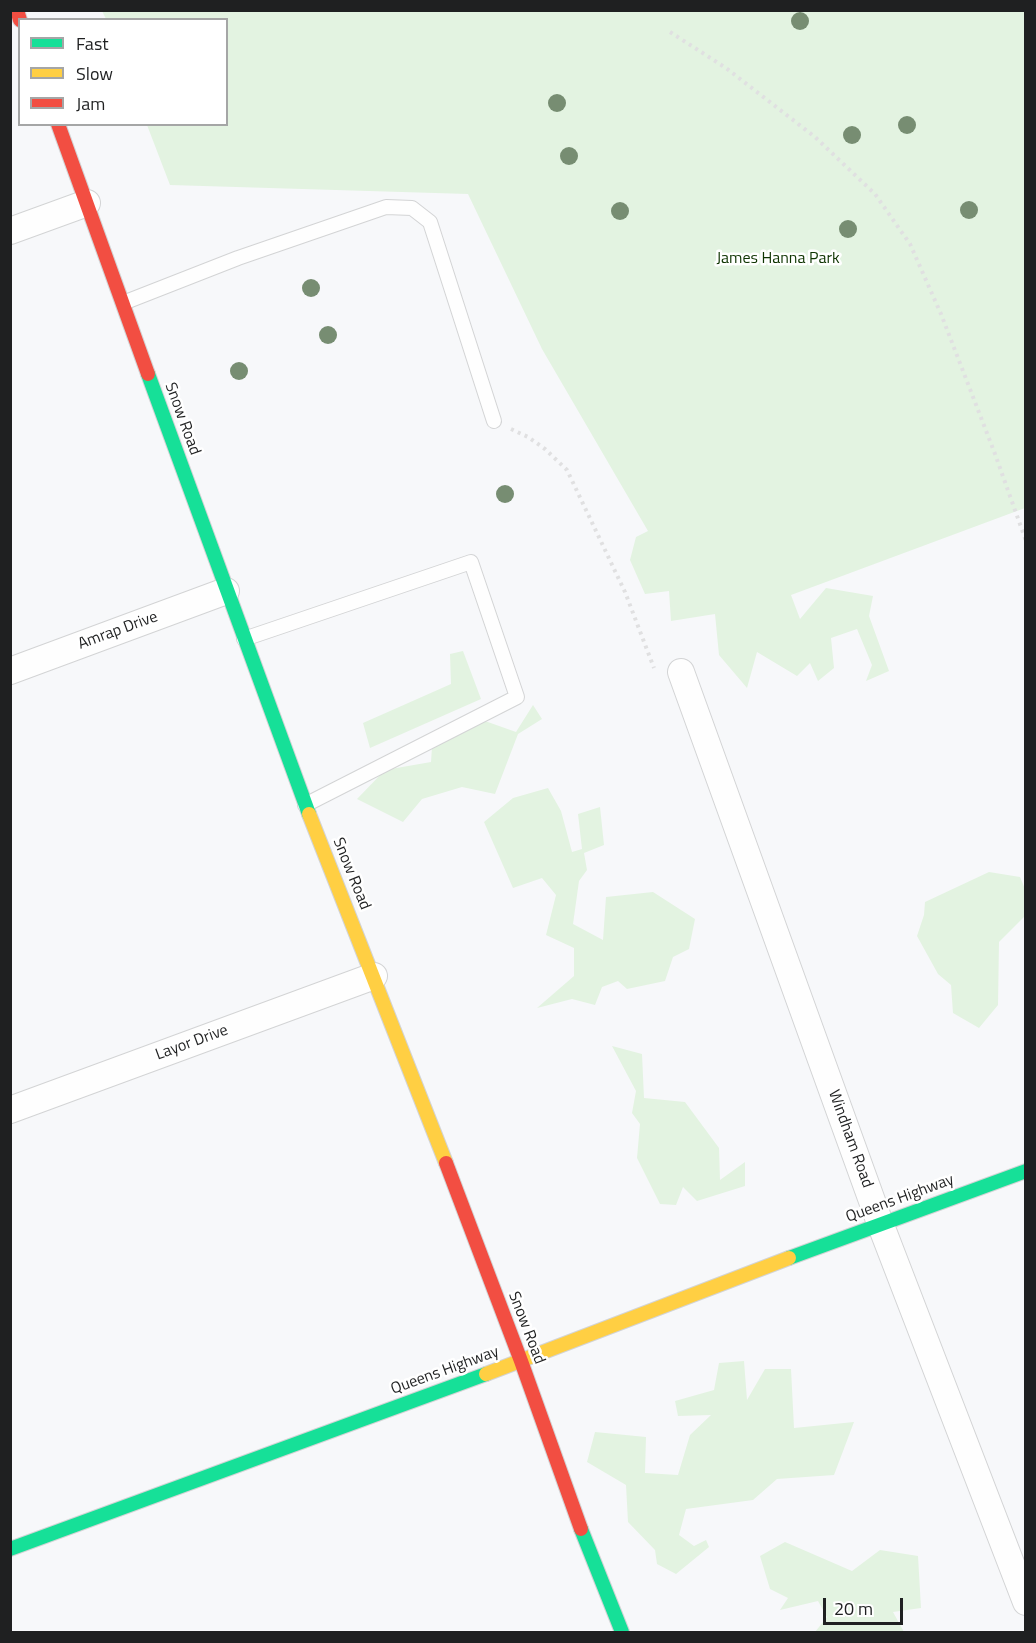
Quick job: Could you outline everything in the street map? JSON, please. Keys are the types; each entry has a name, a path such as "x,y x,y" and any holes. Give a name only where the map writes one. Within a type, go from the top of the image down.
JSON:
{"main road":[{"name":"Snow Road","path":"59,126 305,805 374,976 622,1632"},
{"name":"Queens Highway","path":"10,1549 521,1361 880,1223 1026,1171"}],"street":[{"path":"10,231 87,203"},
{"name":"Amrap Drive","path":"10,670 226,591"},
{"name":"Windham Road","path":"670,675 1026,1602"},
{"name":"Layor Drive","path":"10,1110 374,976"}],"lane":[{"path":"123,303 238,258 386,207 412,208 430,222 494,421"},
{"path":"244,639 471,562 517,697 305,805"}],"path":[{"path":"670,32 726,68 806,130 875,194 910,244 941,314 1026,541"},
{"path":"494,421 528,437 545,449 567,470 625,592 670,675"}],"green space":[{"name":"James Hanna Park","path":"102,11 1025,11 1025,508 791,595 800,619 826,588 873,596 869,616 889,671 866,681 872,665 857,629 831,638 834,668 818,681 810,663 797,676 757,652 747,688 719,655 715,614 671,621 669,591 645,594 630,560 636,537 648,531 542,349 468,194 170,185 147,126 228,126 228,18 106,18"},
{"path":"463,651 481,699 370,748 363,723 451,684 450,654"},
{"path":"533,705 542,719 518,734 495,794 462,787 422,799 403,822 357,799 385,770 431,762 433,732 485,721 516,732"},
{"path":"548,788 561,811 572,852 582,849 578,814 600,807 604,845 584,853 587,870 579,881 573,924 603,940 606,897 653,892 695,919 689,949 673,957 665,981 627,989 618,981 602,987 595,1005 572,999 537,1008 574,976 574,948 546,935 556,895 542,878 513,888 484,822 513,798"},
{"path":"989,872 1020,877 1025,889 1025,916 999,942 998,1005 979,1028 953,1013 951,985 938,974 917,936 924,915 925,902"},
{"path":"612,1046 642,1054 644,1098 685,1102 719,1148 720,1180 745,1162 745,1186 697,1201 683,1187 676,1205 660,1204 637,1158 640,1124 632,1113 636,1091"},
{"path":"744,1361 747,1400 765,1369 791,1369 794,1428 854,1422 834,1475 777,1479 753,1500 686,1509 679,1535 694,1546 706,1540 709,1547 676,1574 657,1564 655,1550 628,1522 626,1485 587,1462 595,1432 646,1437 645,1473 678,1475 690,1435 711,1415 678,1416 675,1401 714,1390 719,1363"},
{"path":"785,1542 852,1571 880,1550 918,1556 921,1608 893,1612 904,1632 815,1632 827,1617 818,1601 780,1610 788,1598 770,1589 760,1556"}],"traffic: fast":[{"path":"148,374 309,814"},
{"path":"789,1258 1026,1171"},
{"path":"10,1549 486,1374"},
{"path":"581,1529 622,1632"}],"traffic: slow":[{"path":"309,814 446,1163"},
{"path":"486,1374 789,1258"}],"traffic: jam":[{"path":"17,10 19,18"},
{"path":"59,126 148,374"},
{"path":"446,1163 521,1361 581,1529"}]}
